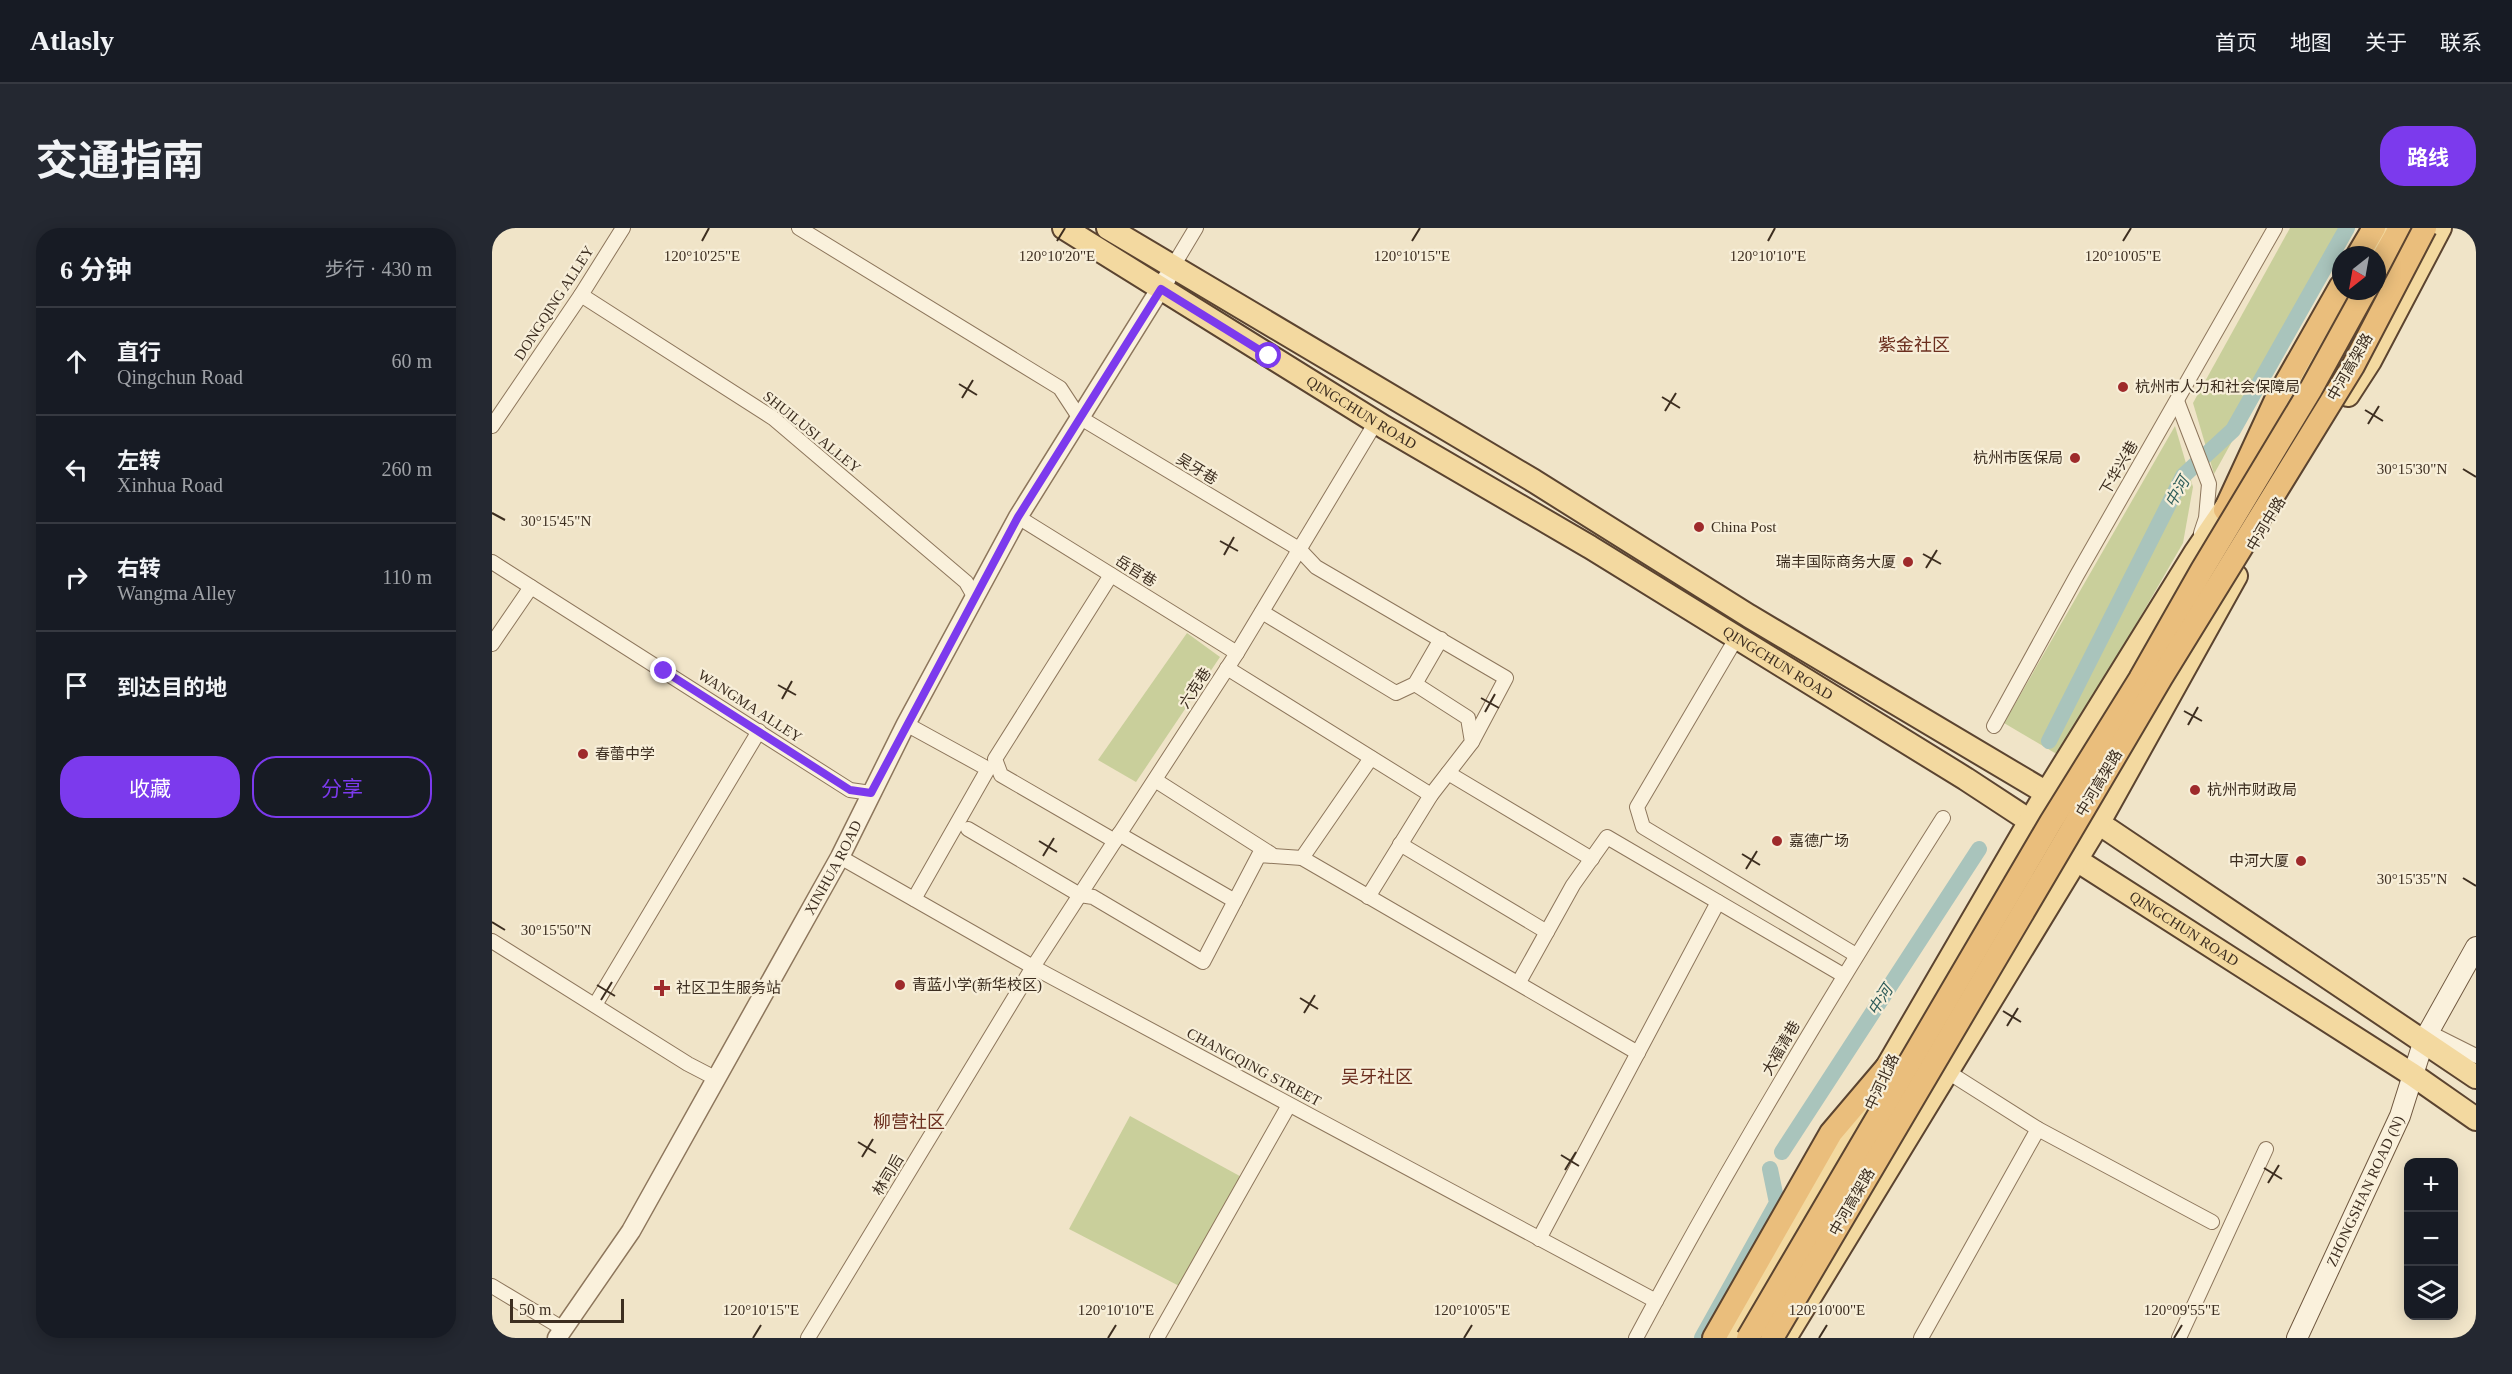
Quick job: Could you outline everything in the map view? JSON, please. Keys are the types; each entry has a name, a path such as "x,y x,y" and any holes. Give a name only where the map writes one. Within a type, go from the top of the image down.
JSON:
{"highway":[{"path":"2363,246 2374,228"},
{"path":"2386,253 2400,228"},
{"name":"中河高架路","path":"1772,1338 2161,678 2353,366 2425,228"},
{"path":"2225,510 2275,402 2333,300"},
{"name":"中河高架路","path":"1748,1338 2051,822 2140,678 2311,389 2360,300"},
{"path":"1714,1338 1831,1133 1887,1067"}],"main road":[{"name":"QINGCHUN ROAD","path":"1064,228 1376,422 1590,547 1966,779 2030,821 2075,858 2413,1074 2476,1119"},
{"name":"QINGCHUN ROAD","path":"1108,228 1514,469 1749,616 2047,792 2424,1040 2476,1077"},
{"path":"2377,246 2386,228"},
{"name":"中河中路","path":"2098,824 2270,514 2370,361 2440,228"},
{"path":"2047,792 2195,553 2225,510 2347,300"},
{"name":"中河北路","path":"1730,1338 1877,1098 1887,1067 2047,792"},
{"path":"1785,1338 1948,1072 2075,858 2098,824"},
{"name":"ZHONGSHAN ROAD (N)","path":"2297,1338 2400,1116 2424,1040 2476,947"}],"street":[{"name":"DONGQING ALLEY","path":"492,426 581,295 623,228"},
{"path":"799,228 1060,388 1079,417"},
{"path":"1173,268 1196,228"},
{"name":"下华兴巷","path":"1994,726 2275,228"},
{"name":"XINHUA ROAD","path":"559,1333 631,1231 840,857 906,724 1018,517 1173,268"},
{"name":"SHUILUSI ALLEY","path":"581,295 773,418 966,582 974,596"},
{"path":"2177,401 2209,484 2206,518 2195,553"},
{"name":"吴牙巷","path":"1079,417 1299,549 1316,567 1506,678 1472,742"},
{"name":"六克巷","path":"1033,967 1237,654 1376,422"},
{"name":"岳官巷","path":"1018,517 1237,654"},
{"name":"WANGMA ALLEY","path":"492,562 850,790 871,793"},
{"path":"1111,575 995,759 1001,775 1235,901"},
{"path":"492,644 531,587"},
{"path":"1262,612 1396,693 1415,684 1441,639"},
{"path":"1737,638 1637,807 1643,827 1856,955"},
{"path":"1227,668 1431,795"},
{"path":"1368,897 1431,795 1472,742 1468,718 1415,684"},
{"path":"906,724 988,769 914,899"},
{"path":"595,1005 759,731"},
{"path":"1302,858 1371,758"},
{"path":"1448,773 1592,859"},
{"path":"1155,780 1271,855"},
{"name":"大福清巷","path":"1636,1338 1843,975 1943,818"},
{"path":"969,829 1080,895 1093,897 1203,962 1259,855 1302,858 1520,982 1638,1053"},
{"path":"1520,982 1573,885 1607,837 1843,975"},
{"path":"1400,844 1547,932"},
{"name":"CHANGQING STREET","path":"840,857 1033,967 1656,1301"},
{"path":"1539,1239 1718,902"},
{"path":"492,941 688,1064 716,1078"},
{"name":"林司后","path":"808,1338 1033,967"},
{"path":"2424,1040 2438,1037 2476,1056"},
{"path":"1948,1072 2038,1129 2212,1222"},
{"path":"1157,1338 1289,1105"},
{"path":"1921,1338 2038,1129"},
{"path":"2179,1338 2266,1149"},
{"path":"492,1286 559,1333"}],"green space":[{"path":"2290,228 2350,228 2340,246 2332,246 2332,261 2214,474 2193,403"},
{"path":"2175,426 2193,487 2183,543 2060,756 2004,723"},
{"path":"1187,633 1220,657 1136,782 1098,760"},
{"path":"1130,1116 1247,1180 1185,1289 1069,1229"}],"waterway":[{"name":"中河","path":"2049,741 2183,476 2233,430 2347,228"},
{"name":"中河","path":"1782,1152 1979,849"},
{"name":"中河","path":"1702,1338 1777,1203 1770,1169"}],"place":[{"name":"杭州市人力和社会保障局","path":"2123,387"},
{"name":"杭州市医保局","path":"2075,458"},
{"name":"China Post","path":"1699,527"},
{"name":"瑞丰国际商务大厦","path":"1908,562"},
{"name":"春蕾中学","path":"583,754"},
{"name":"杭州市财政局","path":"2195,790"},
{"name":"嘉德广场","path":"1777,841"},
{"name":"中河大厦","path":"2301,861"},
{"name":"青蓝小学(新华校区)","path":"900,985"},
{"name":"社区卫生服务站","path":"662,988"}],"district":[{"name":"紫金社区","path":"1914,345"},
{"name":"吴牙社区","path":"1377,1077"},
{"name":"柳营社区","path":"909,1122"}],"route":[{"path":"664,671 850,790 871,793 1018,517 1161,289 1269,356"}]}
